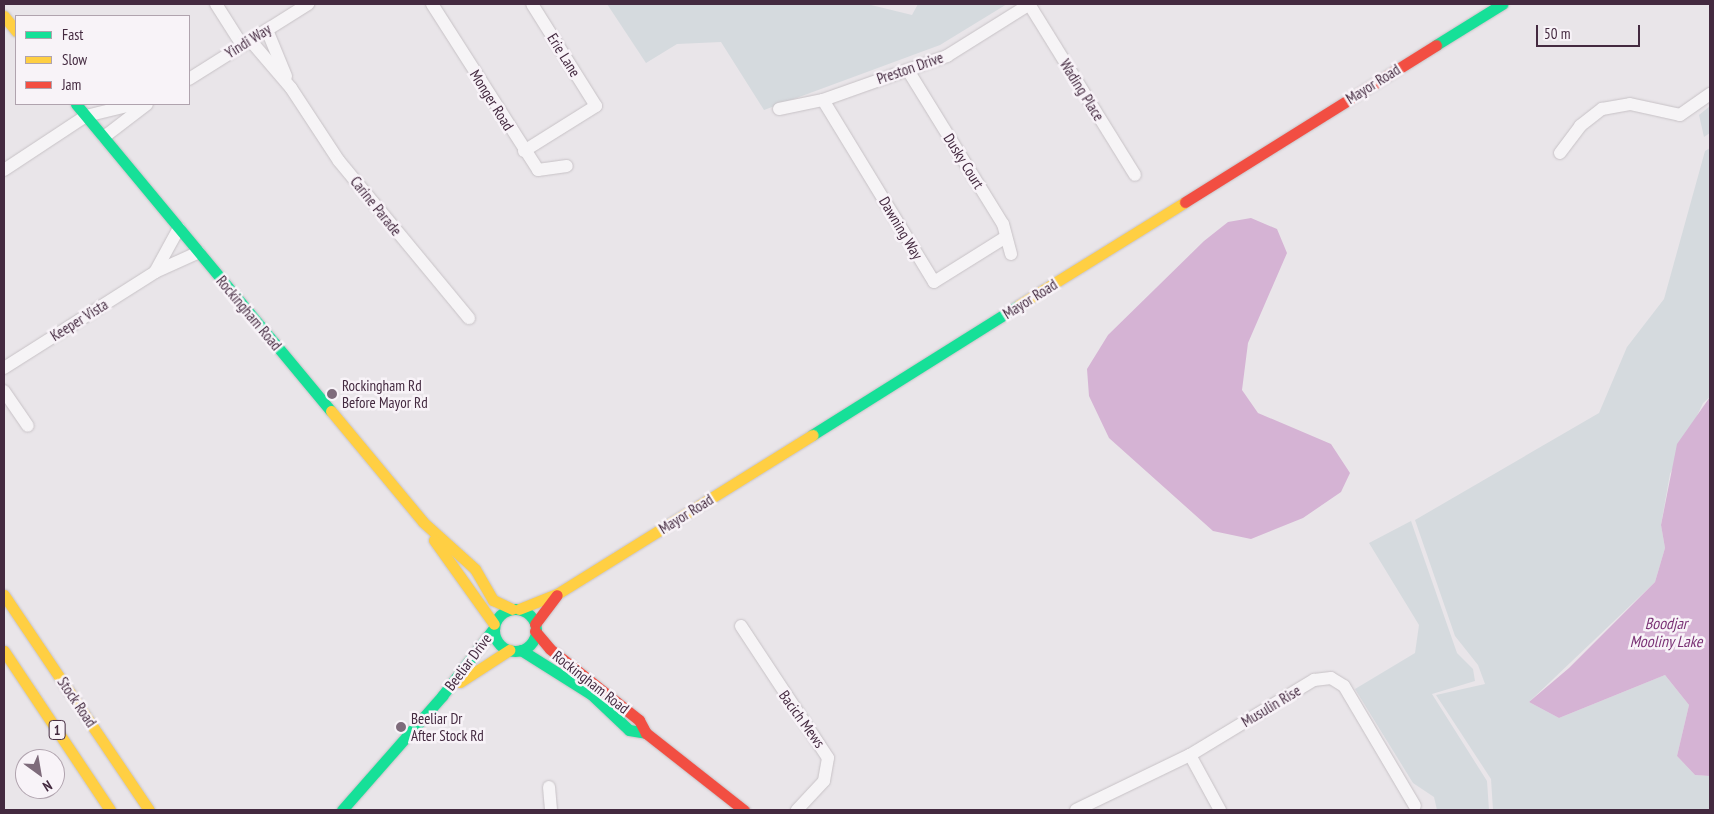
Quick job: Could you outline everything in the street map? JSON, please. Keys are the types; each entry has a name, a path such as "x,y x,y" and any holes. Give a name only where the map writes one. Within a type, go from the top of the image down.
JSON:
{"main road":[{"name":"Mayor Road","path":"515,609 557,594 1502,4"},
{"path":"4,16 15,30"},
{"name":"Rockingham Road","path":"77,105 423,522 494,626"},
{"name":"Rockingham Road","path":"423,522 474,569 493,600 515,609"},
{"name":"Mayor Road","path":"535,628 557,594"},
{"name":"Stock Road","path":"4,595 148,810"},
{"path":"515,609 535,628 521,650 509,650 499,643 494,626 515,609"},
{"name":"Beeliar Drive","path":"342,810 442,696 494,626"},
{"name":"Rockingham Road","path":"535,628 550,649 639,720 646,733 744,810"},
{"name":"Beeliar Drive","path":"442,696 509,650"},
{"name":"Rockingham Road","path":"521,650 591,694 629,730 646,733"},
{"name":"1","path":"4,651 110,810"}],"street":[{"name":"Carine Parade","path":"216,4 246,43 291,88"},
{"name":"Yindi Way","path":"190,78 308,4"},
{"name":"Monger Road","path":"432,4 524,151 538,170 567,166"},
{"name":"Erie Lane","path":"524,151 596,106 532,4"},
{"name":"Preston Drive","path":"779,109 823,100 855,85 909,72 947,56 1029,4"},
{"name":"Wading Place","path":"1029,4 1135,175"},
{"name":"Carine Parade","path":"266,30 291,88 339,160 468,318"},
{"name":"Dusky Court","path":"909,72 1004,224 1011,254"},
{"path":"1560,153 1580,126 1602,109 1630,104 1680,115 1710,94"},
{"name":"Dawning Way","path":"823,100 934,282 1006,237"},
{"path":"4,170 86,116 131,105"},
{"path":"104,137 146,105"},
{"name":"Keeper Vista","path":"155,272 179,228"},
{"name":"Keeper Vista","path":"4,368 155,272 199,252"},
{"path":"4,391 28,426"},
{"name":"Bacich Mews","path":"741,626 828,758 824,781 797,810"},
{"name":"Musulin Rise","path":"1076,810 1190,755 1314,680 1331,678 1344,686 1415,806"},
{"path":"1190,755 1220,810"},
{"path":"549,787 551,810"}],"shaded area":[{"path":"607,4 867,4 912,15 918,4 1007,4 940,45 764,110 721,42 677,44 646,63"},
{"path":"1710,106 1710,133 1704,137 1699,115"},
{"path":"1710,148 1710,397 1703,403 1670,474 1661,525 1665,548 1655,582 1529,702 1559,718 1665,675 1689,705 1677,756 1695,775 1710,776 1710,810 1493,810 1491,779 1436,695 1485,684 1478,665 1455,636 1415,520 1599,413 1627,347 1664,299 1705,151"},
{"path":"1411,521 1457,653 1473,669 1475,681 1432,694 1487,781 1489,810 1437,810 1434,797 1413,783 1355,689 1415,653 1419,625 1369,543"}],"water":[{"path":"1251,218 1277,229 1287,253 1248,343 1242,390 1258,413 1331,444 1350,473 1341,492 1303,518 1251,539 1213,531 1109,438 1089,396 1087,369 1108,335 1204,241 1228,222"},
{"name":"Boodjar Mooliny Lake","path":"1710,397 1710,776 1695,775 1677,756 1689,705 1665,675 1559,718 1529,702 1569,668 1655,582 1665,548 1661,525 1677,444"}],"traffic: fast":[{"path":"1436,45 1502,4"},
{"path":"77,105 331,411"},
{"path":"812,435 1019,305"},
{"path":"515,609 530,615 536,630 530,645 515,651 500,645 494,630 500,615 515,609"},
{"path":"342,810 442,696 494,628"},
{"path":"521,650 591,694 629,730 646,733"}],"traffic: slow":[{"path":"4,16 15,30"},
{"path":"1019,305 1185,202"},
{"path":"331,411 423,522 475,569 493,600 512,609"},
{"path":"519,609 557,594 812,435"},
{"path":"434,540 494,624"},
{"path":"4,595 149,810"},
{"path":"460,682 509,650"},
{"path":"4,651 110,810"}],"traffic: jam":[{"path":"1185,202 1436,45"},
{"path":"535,624 557,595"},
{"path":"535,631 550,649 639,720 646,733 744,810"}],"place":[{"name":"Rockingham Rd Before Mayor Rd","path":"332,394"},
{"name":"Beeliar Dr After Stock Rd","path":"401,727"}]}
